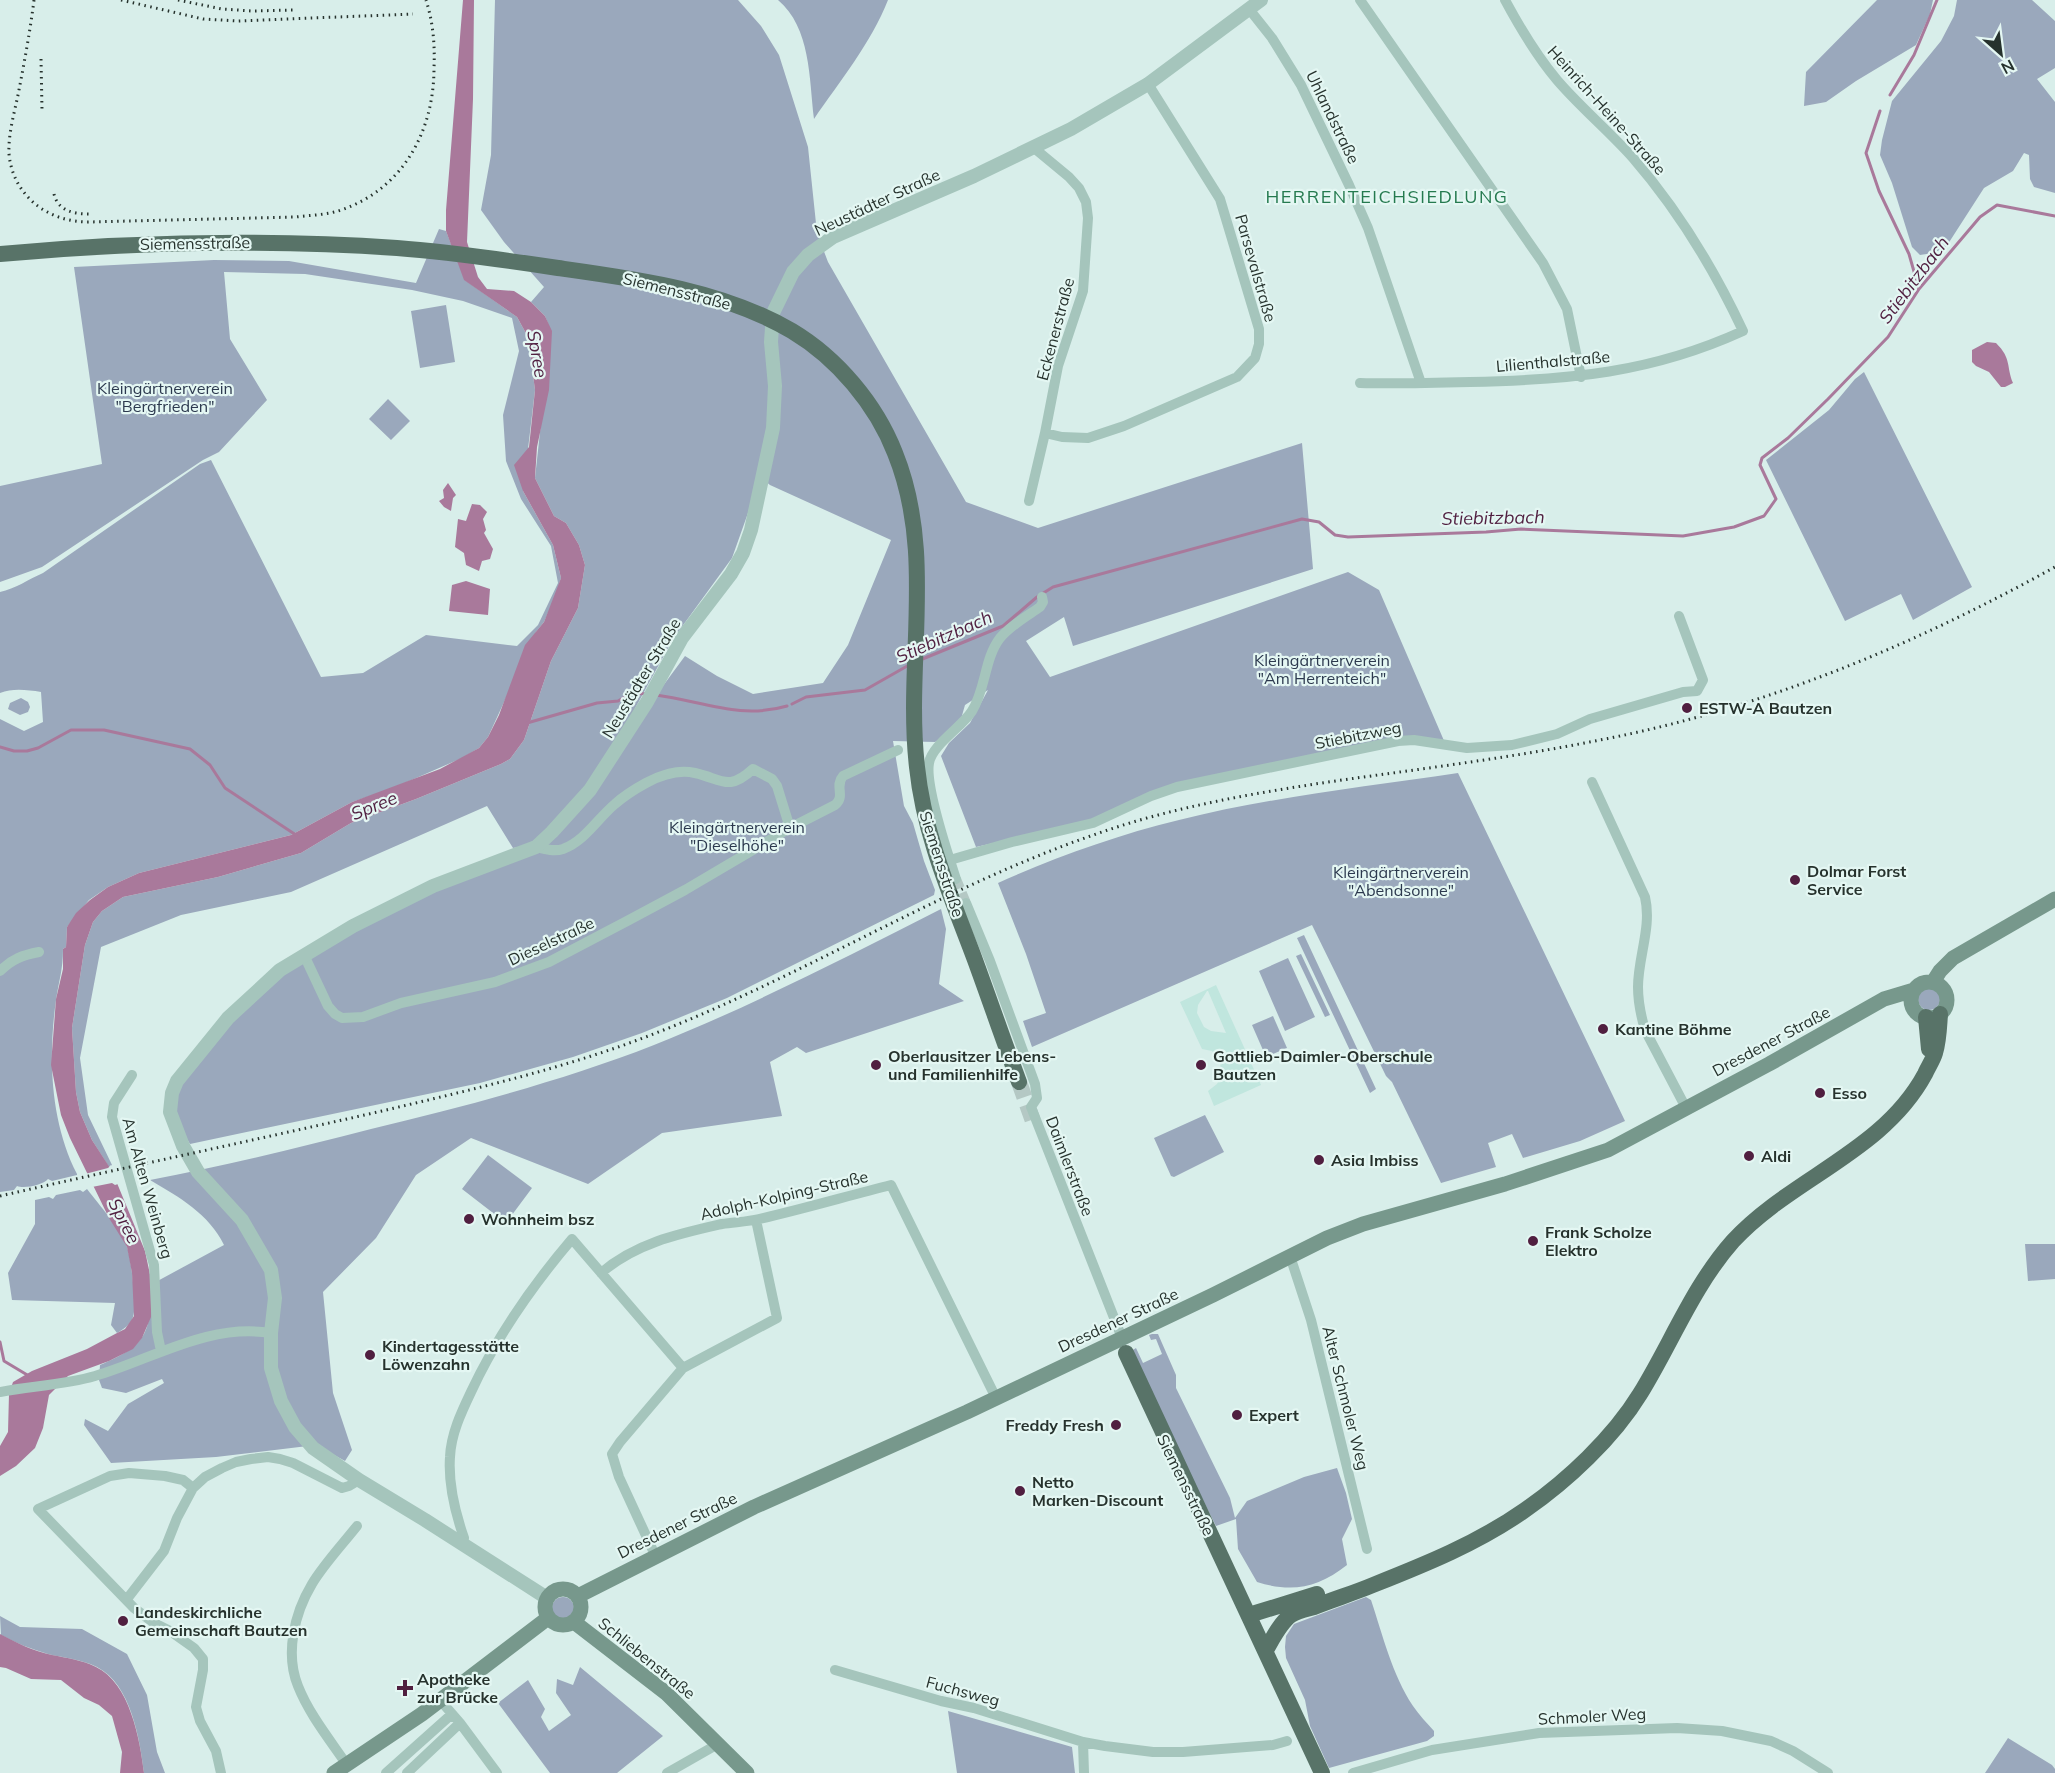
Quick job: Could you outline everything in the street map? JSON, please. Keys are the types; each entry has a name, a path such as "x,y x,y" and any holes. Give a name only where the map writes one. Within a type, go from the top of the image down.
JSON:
{"main road":[{"name":"Siemensstraße","path":"0,254 72,247 224,242 400,248 609,275 688,291 732,304 772,321 802,338 838,368 873,411 895,452 908,493 915,527 918,582 915,691 916,762 921,798 945,885 1019,1082"},
{"path":"1252,1623 1292,1615 1374,1585 1462,1548 1491,1532 1543,1497 1582,1463 1620,1422 1638,1397 1698,1291 1732,1243 1773,1205 1858,1147 1891,1120 1914,1094 1927,1070 1929,1035 1933,1016 1947,1003 1947,995 1938,985 1968,949 2055,899"},
{"name":"Dresdener Straße","path":"578,1596 655,1555 754,1507 996,1398 1124,1346 1213,1295 1327,1238 1363,1224 1592,1157 1632,1139 1892,996 1913,997 1922,983 1938,985"},
{"path":"1913,997 1916,1012 1933,1016"},
{"name":"Siemensstraße","path":"1124,1346 1158,1426 1266,1650 1322,1773"},
{"path":"1252,1623 1372,1576 1417,1566"},
{"path":"568,1589 578,1596 581,1607 578,1618 574,1622 569,1625 557,1625 548,1618 544,1608 551,1593 568,1589"},
{"path":"1266,1650 1276,1632 1292,1615"},
{"path":"340,1769 440,1700 548,1618"},
{"name":"Schliebenstraße","path":"574,1622 666,1693 747,1773"}],"street":[{"name":"Neustädter Straße","path":"271,1333 275,1298 271,1270 242,1221 198,1172 177,1134 170,1112 170,1104 177,1081 222,1024 280,970 353,926 433,886 536,847 590,790 651,694 682,638 731,574 748,541 769,451 774,417 772,321 778,302 793,272 808,255 822,244 1034,148 1148,84 1261,0"},
{"path":"1360,0 1543,263 1567,309 1581,377"},
{"name":"Heinrich-Heine-Straße","path":"1505,0 1534,52 1572,96 1633,157 1679,217 1722,285 1743,331"},
{"name":"Uhlandstraße","path":"1249,9 1289,64 1345,175 1368,228 1421,383"},
{"name":"Parsevalstraße","path":"1045,433 1062,437 1088,438 1124,426 1237,377 1255,358 1259,344 1258,329 1220,199 1148,84"},
{"name":"Eckenerstraße","path":"1029,501 1058,366 1083,291 1088,218 1086,202 1079,188 1034,148"},
{"name":"Lilienthalstraße","path":"1360,383 1541,380 1581,377 1618,371 1692,352 1743,331"},
{"path":"956,879 933,797 928,769 929,761 974,708 990,659 1001,637 1040,607 1043,602 1042,597"},
{"name":"Stiebitzweg","path":"950,860 1012,842 1093,824 1151,796 1219,777 1398,741 1414,740 1467,748 1512,744 1557,735 1590,719 1697,691 1702,680 1679,616"},
{"name":"Dieselstraße","path":"304,955 328,1006 342,1018 363,1017 410,1001 478,987 518,974 549,962 685,890 840,801 838,785 843,776 898,750"},
{"path":"536,847 555,851 570,845 635,789 660,776 676,772 692,772 720,782 732,783 743,778 753,769 768,776 777,786 790,828"},
{"path":"1592,782 1645,897 1648,909 1638,987 1642,1018 1645,1030 1686,1108"},
{"name":"Daimlerstraße","path":"966,903 1035,1084 1037,1098 1036,1103 1031,1107 1124,1346"},
{"path":"0,971 9,962 21,956 39,952"},
{"name":"Am Alten Weinberg","path":"132,1075 114,1103 111,1117 154,1265 157,1332 161,1351"},
{"name":"Adolph-Kolping-Straße","path":"601,1273 626,1254 647,1244 724,1224 756,1220 891,1185 996,1398"},
{"path":"655,1555 619,1477 612,1454 683,1368 777,1318 756,1220"},
{"path":"462,1544 464,1538 449,1480 450,1455 457,1422 496,1344 544,1271 572,1239 683,1368"},
{"name":"Alter Schmoler Weg","path":"1290,1256 1311,1320 1367,1549"},
{"path":"1,1392 86,1378 208,1336 254,1330 271,1333 273,1378 280,1401 295,1427 314,1448 358,1480 547,1598"},
{"path":"127,1599 164,1551 177,1518 193,1488 205,1477 222,1468 236,1462 268,1457 293,1463 342,1488 358,1480"},
{"path":"193,1488 183,1480 129,1473 110,1476 39,1509 134,1608 154,1623 170,1630 194,1648 203,1659 196,1707 200,1721 216,1751 221,1773"},
{"path":"340,1769 298,1687 292,1668 291,1654 295,1626 312,1584 357,1526"},
{"name":"Fuchsweg","path":"835,1670 941,1701 974,1708 1083,1742 1137,1750 1183,1752 1287,1742"},
{"path":"440,1700 497,1773"},
{"path":"386,1773 452,1714"},
{"path":"407,1773 460,1723"},
{"name":"Schmoler Weg","path":"1353,1773 1432,1750 1539,1733 1677,1728 1722,1731 1771,1741 1793,1751 1828,1773"},
{"path":"1083,1742 1084,1773"},
{"path":"667,1773 718,1744"}],"green space":[{"path":"495,0 738,0 761,26 779,55 808,147 817,233 828,262 966,502 1038,528 1302,443 1313,569 1073,646 1064,617 1026,641 1050,677 1348,572 1379,590 1445,743 1414,738 1219,775 1099,819 976,847 941,756 949,743 970,723 988,690 965,705 961,719 950,733 935,742 893,741 904,806 913,823 935,890 934,895 727,998 642,1033 573,1057 480,1083 190,1144 179,1126 174,1103 180,1084 225,1029 293,965 422,896 547,843 685,656 717,676 753,694 823,683 848,645 891,540 770,485 758,475 748,513 732,558 673,639 609,756 549,831 525,846 513,848 487,806 291,892 181,915 101,947 80,1058 88,1115 112,1165 109,1167 92,1140 80,1112 76,1092 72,1028 85,945 93,922 102,911 123,897 218,877 301,853 351,823 416,799 510,759 524,740 551,661 578,608 585,565 579,545 566,523 554,516 535,478 551,331 545,316 531,302 544,287 504,242 481,210 491,155"},
{"path":"778,0 888,0 864,47 814,119 803,39 789,11"},
{"path":"1877,0 1933,0 1930,14 1916,45 1826,102 1804,106 1806,72"},
{"path":"1957,0 2032,0 2055,21 2055,68 2037,79 2055,102 2055,193 2034,187 2030,179 2029,155 2024,153 2013,171 1984,188 1946,247 1933,253 1920,255 1912,247 1892,183 1880,155 1882,140 1892,101 1941,41 1954,16"},
{"name":"Kleingärtnerverein \"Bergfrieden\"","path":"439,229 446,231 465,280 517,317 528,337 535,390 523,491 553,545 561,578 544,622 536,632 488,737 479,748 462,758 391,789 352,802 291,835 139,873 108,887 89,900 67,927 66,947 63,949 53,1022 52,1044 56,1111 68,1154 77,1175 52,1181 48,1179 38,1185 17,1186 14,1190 0,1192 0,719 24,731 43,722 41,692 15,690 0,693 0,592 43,573 200,464 211,460 321,677 363,673 426,635 517,646 538,625 558,583 551,546 521,499 506,461 503,415 519,351 512,318 463,301 412,290 305,274 224,272 230,339 267,400 219,452 203,460 42,567 0,582 0,486 102,464 74,267 214,260 289,261 416,283"},
{"path":"446,305 455,362 420,368 411,311"},
{"path":"1864,372 1972,587 1913,620 1901,594 1845,621 1766,460 1829,410 1855,379"},
{"path":"388,399 410,421 391,440 369,419"},
{"path":"21,698 28,702 30,707 28,712 20,715 8,709 10,703"},
{"name":"Kleingärtnerverein \"Abendsonne\"","path":"1458,773 1625,1121 1580,1141 1523,1158 1512,1134 1488,1143 1496,1167 1441,1183 1312,925 1032,1047 1023,1021 1046,1013 998,883 1087,847 1179,820 1283,799"},
{"path":"941,909 946,929 939,984 964,1001 806,1053 797,1047 770,1062 782,1116 662,1133 588,1184 471,1138 416,1175 376,1238 323,1292 333,1393 352,1450 345,1461 316,1445 216,1457 111,1463 84,1425 85,1419 108,1431 128,1404 164,1383 162,1379 126,1393 102,1388 99,1380 100,1365 128,1351 143,1335 150,1315 152,1284 224,1245 202,1215 150,1180 261,1156 442,1111 584,1070 654,1045 727,1014"},
{"path":"1304,935 1376,1089 1370,1093 1297,938"},
{"path":"1301,954 1330,1015 1325,1017 1296,956"},
{"path":"1288,958 1315,1017 1285,1031 1259,971"},
{"path":"1925,988 1933,988 1940,995 1940,1003 1933,1010 1925,1010 1918,1003 1918,995"},
{"path":"1273,1016 1287,1048 1266,1057 1252,1025"},
{"path":"1205,1115 1224,1152 1174,1177 1171,1176 1154,1138"},
{"path":"488,1155 532,1188 506,1223 462,1189"},
{"path":"87,1189 115,1225 129,1252 134,1312 129,1324 117,1333 111,1325 115,1303 12,1300 8,1273 35,1224 35,1200 49,1197 53,1199 56,1195 80,1190 83,1192"},
{"path":"2025,1244 2055,1244 2055,1279 2028,1281"},
{"path":"1158,1334 1176,1375 1176,1388 1230,1498 1235,1518 1247,1501 1304,1477 1337,1468 1352,1519 1342,1539 1347,1565 1326,1579 1304,1586 1293,1588 1257,1582 1238,1549 1236,1519 1216,1526 1152,1399 1133,1350 1136,1348 1143,1363 1162,1354 1156,1339 1151,1340 1149,1335"},
{"path":"563,1597 571,1600 574,1608 571,1616 563,1619 555,1616 552,1608 555,1600"},
{"path":"1366,1597 1371,1600 1399,1681 1420,1716 1434,1731 1434,1736 1427,1741 1329,1768 1310,1726 1305,1700 1286,1658 1286,1636 1294,1624"},
{"path":"0,1616 20,1627 82,1629 127,1654 147,1695 157,1752 165,1773 144,1773 132,1714 126,1699 109,1675 91,1664 42,1652 1,1635"},
{"path":"580,1667 663,1736 617,1773 550,1773 498,1703 528,1680 545,1709 541,1717 549,1731 571,1715 556,1693 557,1679 573,1685"},
{"path":"948,1711 1072,1747 1075,1773 957,1773"},
{"path":"2008,1738 2052,1765 2055,1773 1985,1773"}],"shaded area":[{"path":"1216,985 1261,1085 1214,1106 1208,1091 1217,1084 1221,1076 1220,1060 1212,1051 1202,1049 1180,1002","holes":["1208,991 1226,1033 1211,1031 1204,1027 1197,1013 1198,1005"]}],"water":[{"name":"Spree","path":"463,0 474,0 473,99 467,242 478,277 487,289 514,291 531,302 545,316 552,331 549,390 537,447 535,478 554,516 566,523 579,545 585,565 578,608 551,661 524,740 510,759 416,799 351,823 301,853 218,877 123,897 102,911 93,922 85,945 72,1028 76,1092 80,1112 92,1140 112,1171 145,1251 152,1284 151,1317 142,1338 133,1349 109,1361 68,1376 49,1395 43,1428 35,1448 16,1466 0,1476 0,1446 8,1432 9,1394 13,1382 32,1371 87,1349 125,1329 134,1316 132,1273 127,1247 109,1218 70,1138 61,1115 51,1065 56,999 63,969 63,949 66,947 67,927 76,913 90,900 108,887 139,873 291,835 352,802 440,769 479,748 488,737 499,715 525,645 544,622 561,578 553,545 523,491 514,465 529,447 535,390 528,337 517,317 464,280 446,231"},
{"path":"1987,342 1996,343 2001,349 2008,363 2013,383 2001,387 1989,372 1972,362 1972,350"},
{"path":"448,483 456,495 453,498 451,511 439,501 444,498 443,490"},
{"path":"472,504 480,505 487,512 483,519 486,530 484,533 493,549 490,559 482,561 479,571 466,565 464,553 455,547 458,519 466,521"},
{"path":"466,581 490,589 488,615 449,611 452,585"},
{"path":"0,1634 38,1651 91,1665 108,1675 125,1699 131,1714 140,1745 144,1773 120,1773 122,1752 112,1716 99,1705 84,1698 61,1680 31,1679 0,1667"}],"pier":[{"path":"111,1165 118,1184 92,1187 85,1174 108,1168"}],"waterway":[{"path":"1890,95 1914,55 1937,0"},
{"path":"1880,111 1866,153 1879,191 1909,254 1919,289"},
{"name":"Stiebitzbach","path":"920,660 1003,626 1037,597 1053,587 1302,519 1319,522 1335,535 1348,537 1521,529 1683,536 1734,527 1764,516 1776,499 1760,465 1762,458 1788,438 1888,337 1919,289 1980,217 1997,205 2055,216"},
{"name":"Stiebitzbach","path":"792,704 806,697 865,690 909,665"},
{"name":"Stiebitzbach","path":"527,723 597,703 618,701 632,693 647,694"},
{"name":"Stiebitzbach","path":"656,695 737,710 770,710 787,706"},
{"path":"0,747 14,751 27,751 38,748 71,730 104,730 190,749 210,765 225,788 296,835"},
{"path":"0,1342 4,1361 29,1376"}],"tunnel":[{"path":"956,879 966,903"},
{"path":"1019,1082 1034,1124"}],"railway":[{"path":"34,0 25,60 10,132 9,154 12,169 25,194 46,212 73,221 88,222 296,217 325,214 336,212 363,200 382,188 411,155 428,114 433,91 434,50 432,25 426,0"},
{"path":"121,0 203,19 238,21 413,14"},
{"path":"178,0 222,9 294,10"},
{"path":"41,59 42,110"},
{"path":"54,194 63,208 89,214"},
{"path":"0,1196 415,1103 514,1079 579,1060 643,1038 706,1012 951,895 1075,841 1190,807 1266,792 1568,746 1660,727 1719,711 1834,672 1891,648 2001,596 2055,567"}],"place":[{"name":"ESTW-A Bautzen","path":"1687,708"},
{"name":"Dolmar Forst Service","path":"1795,880"},
{"name":"Kantine Böhme","path":"1603,1029"},
{"name":"Oberlausitzer Lebens- und Familienhilfe","path":"876,1065"},
{"name":"Gottlieb-Daimler-Oberschule Bautzen","path":"1201,1065"},
{"name":"Esso","path":"1820,1093"},
{"name":"Aldi","path":"1749,1156"},
{"name":"Asia Imbiss","path":"1319,1160"},
{"name":"Wohnheim bsz","path":"469,1219"},
{"name":"Frank Scholze Elektro","path":"1533,1241"},
{"name":"Kindertagesstätte Löwenzahn","path":"370,1355"},
{"name":"Expert","path":"1237,1415"},
{"name":"Freddy Fresh","path":"1116,1425"},
{"name":"Netto Marken-Discount","path":"1020,1491"},
{"name":"Landeskirchliche Gemeinschaft Bautzen","path":"123,1621"},
{"name":"Apotheke zur Brücke","path":"405,1688"}],"district":[{"name":"HERRENTEICHSIEDLUNG","path":"1387,197"}],"park label":[{"name":"Kleingärtnerverein \"Am Herrenteich\"","path":"1322,669"},
{"name":"Kleingärtnerverein \"Dieselhöhe\"","path":"737,836"}]}
